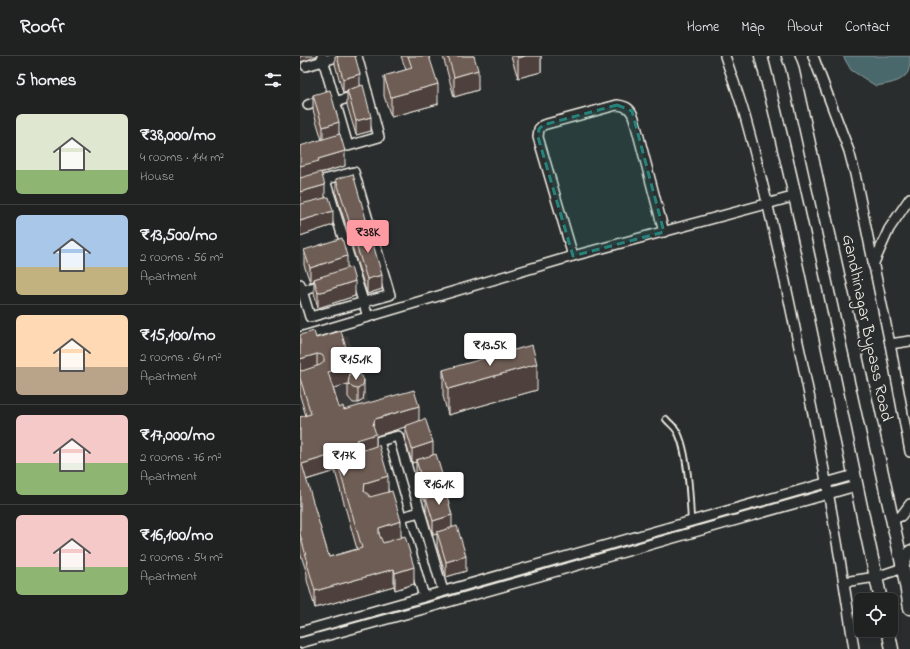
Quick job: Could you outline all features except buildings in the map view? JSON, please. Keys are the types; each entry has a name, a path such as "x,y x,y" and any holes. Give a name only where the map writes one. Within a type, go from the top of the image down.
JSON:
{"main road":[{"path":"761,56 781,130 796,196 879,593"},
{"name":"Gandhinagar Bypass Road","path":"788,56 794,74 908,588 910,608"},
{"path":"889,637 892,649"}],"street":[{"path":"306,66 323,59 340,56"},
{"path":"323,59 335,99 344,141 348,146 379,137 357,56"},
{"path":"725,56 746,118 768,203 809,389 829,493 854,649"},
{"path":"813,56 849,152 855,174 890,344 910,452"},
{"path":"308,105 367,92"},
{"path":"573,256 538,137 538,129 543,125 617,105 626,106 632,111 664,232"},
{"path":"300,186 354,172 369,238 390,295 310,317 301,288 332,281"},
{"path":"325,180 329,205 349,245 354,274 368,317"},
{"path":"300,337 573,256 796,196"},
{"path":"873,265 890,229 910,198"},
{"path":"343,277 354,274"},
{"path":"890,344 910,341"},
{"path":"424,597 404,544 401,517 392,500 380,456 379,441 401,435 433,542 443,591"},
{"path":"300,632 827,482 855,480"},
{"path":"306,644 829,493 855,480"},
{"path":"892,520 901,516 910,504"},
{"path":"401,517 422,509"},
{"path":"844,582 876,577 903,568 910,550"}],"lane":[{"path":"666,419 676,430 683,447 690,493 691,521"}],"highlighted area":[{"path":"617,105 632,111 664,232 573,256 538,137 539,129 543,125"}],"shaded area":[{"path":"348,335 370,408 341,416 319,344"}],"water":[{"path":"843,56 910,56 910,66 908,72 902,79 876,86 851,70"}]}
